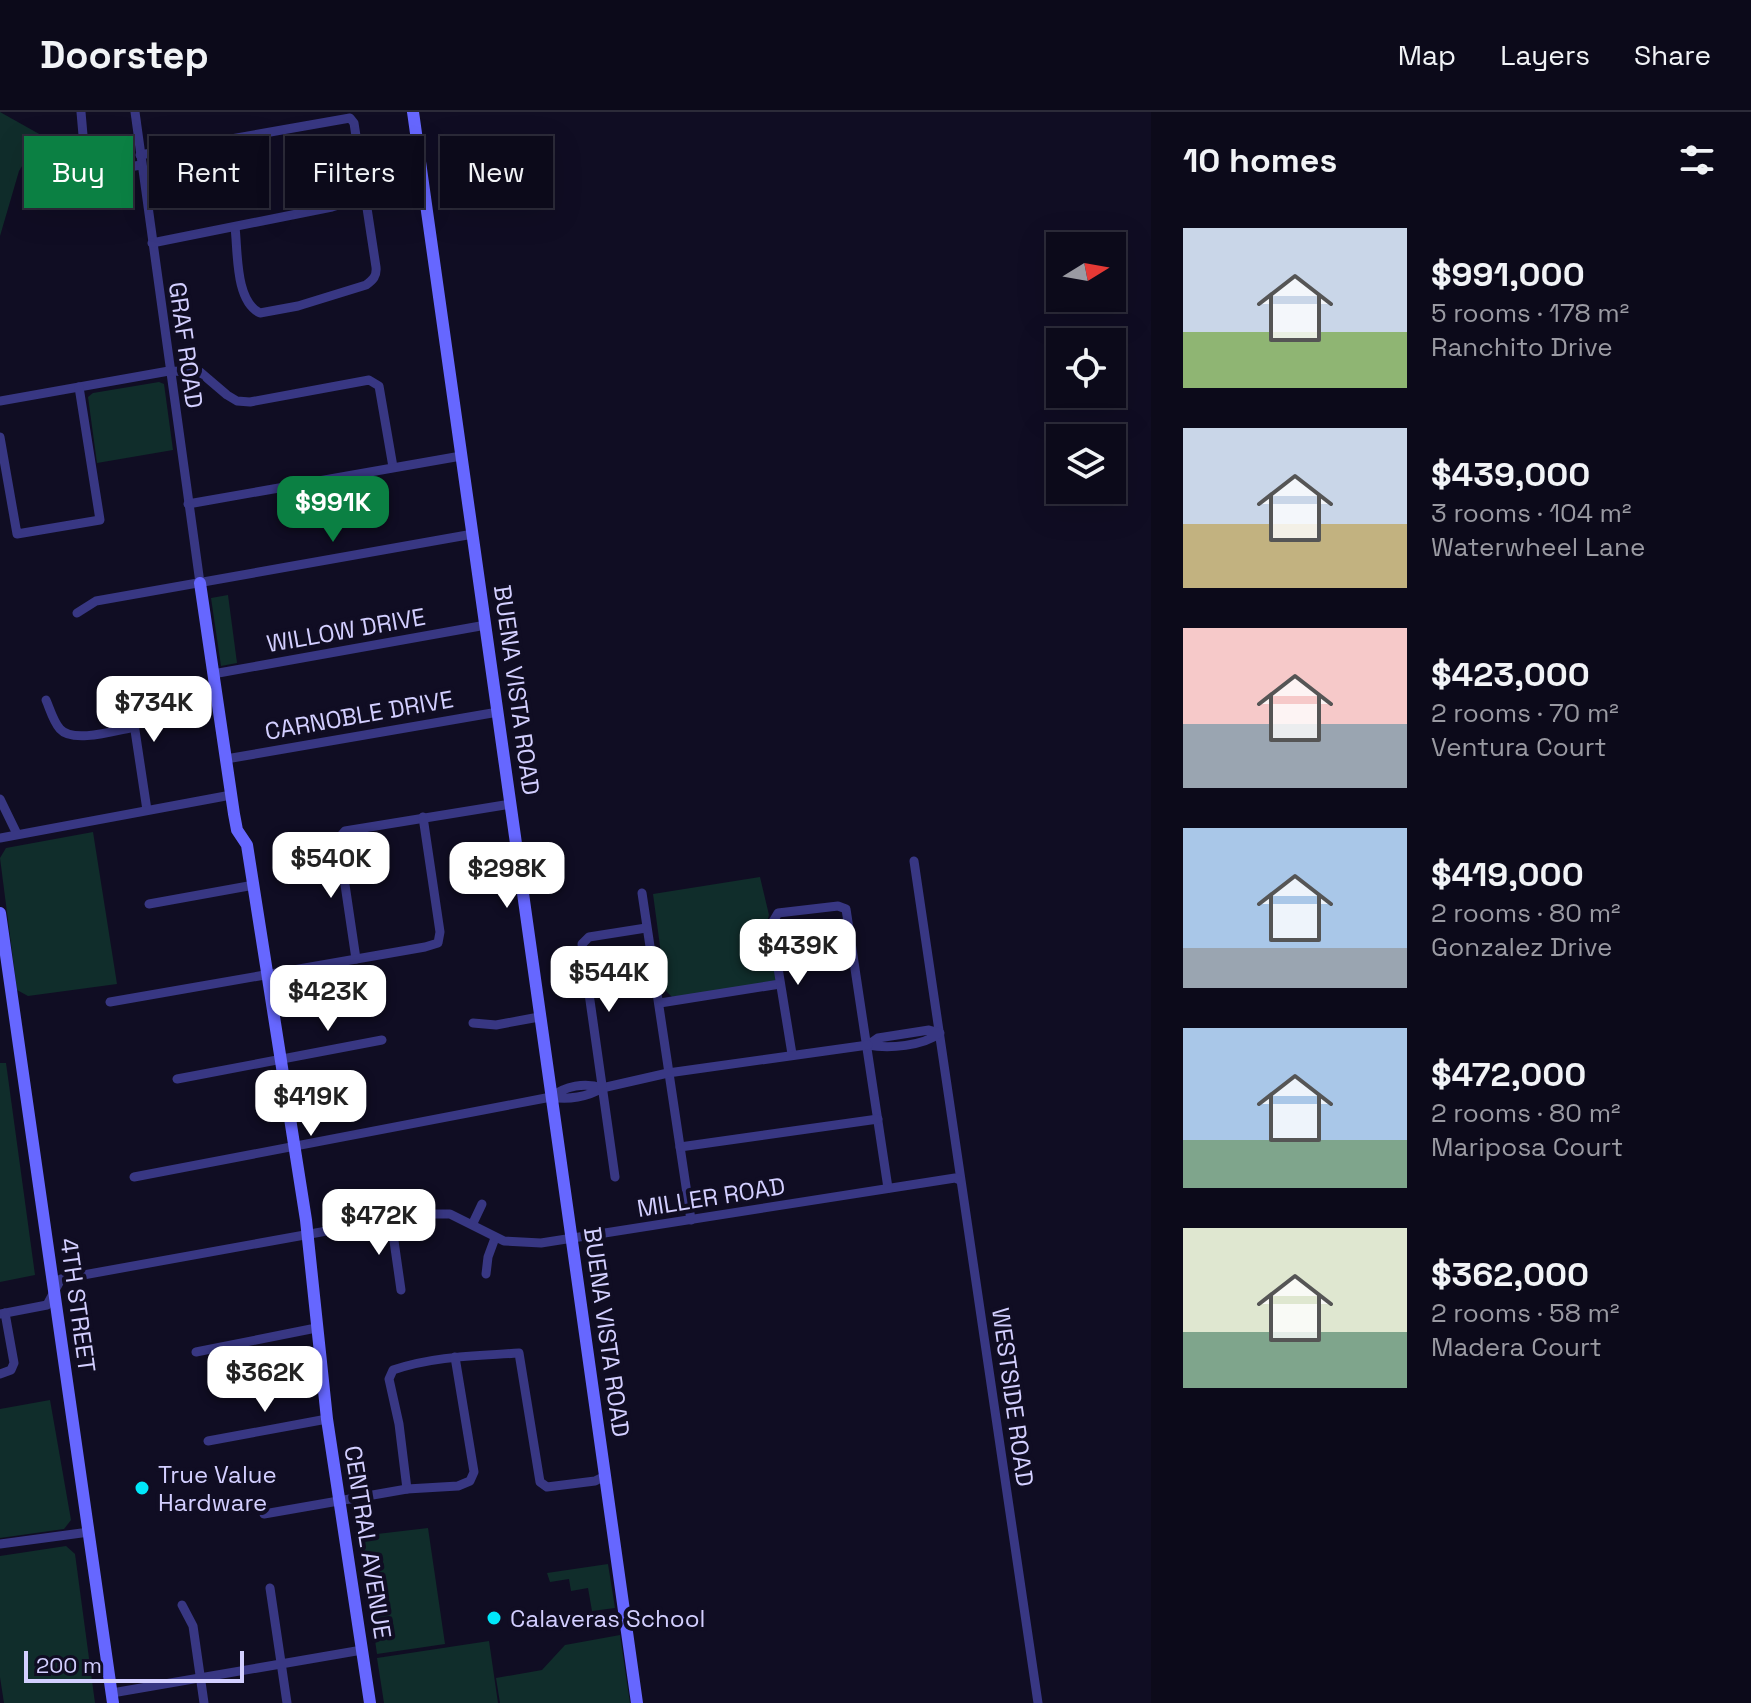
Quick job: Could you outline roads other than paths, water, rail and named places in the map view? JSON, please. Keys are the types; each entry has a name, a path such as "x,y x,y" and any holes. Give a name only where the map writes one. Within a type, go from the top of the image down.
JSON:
{"street":[{"path":"81,112 92,169 105,171 140,160 350,118 356,136"},
{"name":"GRAF ROAD","path":"135,112 200,583"},
{"name":"BUENA VISTA ROAD","path":"413,112 416,136"},
{"name":"BUENA VISTA ROAD","path":"424,199 637,1703"},
{"path":"152,243 327,208"},
{"path":"235,227 242,286 252,309 260,313 298,306 372,281 376,273 367,208"},
{"path":"0,401 169,371 200,372 237,401 250,402 369,380 379,386 393,467"},
{"path":"0,437 17,534 100,520 79,387"},
{"path":"188,504 461,456"},
{"path":"77,613 96,601 473,534"},
{"name":"CENTRAL AVENUE","path":"200,583 236,827 247,845 294,1147 327,1419 370,1703"},
{"name":"WILLOW DRIVE","path":"213,674 486,625"},
{"path":"128,684 147,810"},
{"path":"46,700 60,728 70,736 135,727"},
{"name":"CARNOBLE DRIVE","path":"226,759 498,712"},
{"path":"0,838 231,795"},
{"path":"0,799 17,834"},
{"path":"356,959 339,838 345,831 511,804"},
{"path":"110,1002 438,943 440,932 423,817"},
{"name":"WESTSIDE ROAD","path":"914,861 1038,1703"},
{"path":"149,904 254,885"},
{"path":"642,893 691,1220"},
{"path":"792,1054 771,925 778,913 838,906 846,909 888,1188"},
{"name":"4TH STREET","path":"0,913 112,1698"},
{"path":"615,1177 582,944 589,937 646,928"},
{"path":"660,1003 780,984"},
{"path":"473,1023 496,1025 539,1017"},
{"path":"134,1177 551,1097 563,1099 593,1094 602,1088 668,1073 868,1045 878,1038 929,1030 940,1033"},
{"path":"177,1079 382,1040"},
{"path":"680,1147 878,1119"},
{"name":"MILLER ROAD","path":"3,1314 47,1305 61,1279 443,1212 473,1223 495,1238 525,1243 572,1239 888,1188 955,1178 960,1180"},
{"path":"473,1223 482,1204"},
{"path":"391,1220 401,1290"},
{"path":"486,1274 495,1238"},
{"path":"0,1374 11,1370 13,1358 3,1314"},
{"path":"196,1352 316,1328"},
{"path":"407,1489 399,1424 389,1379 393,1370 418,1362 455,1357 519,1353 540,1482 547,1487 595,1481 605,1476"},
{"path":"264,1514 407,1489 458,1486 470,1481 474,1472 455,1357"},
{"path":"208,1441 327,1419"},
{"path":"0,1544 89,1532"},
{"path":"270,1588 287,1703"},
{"path":"182,1605 193,1626 204,1703"},
{"path":"112,1698 201,1677 362,1650"}],"place":[{"name":"True Value Hardware","path":"142,1488"},
{"name":"Calaveras School","path":"494,1618"}]}
